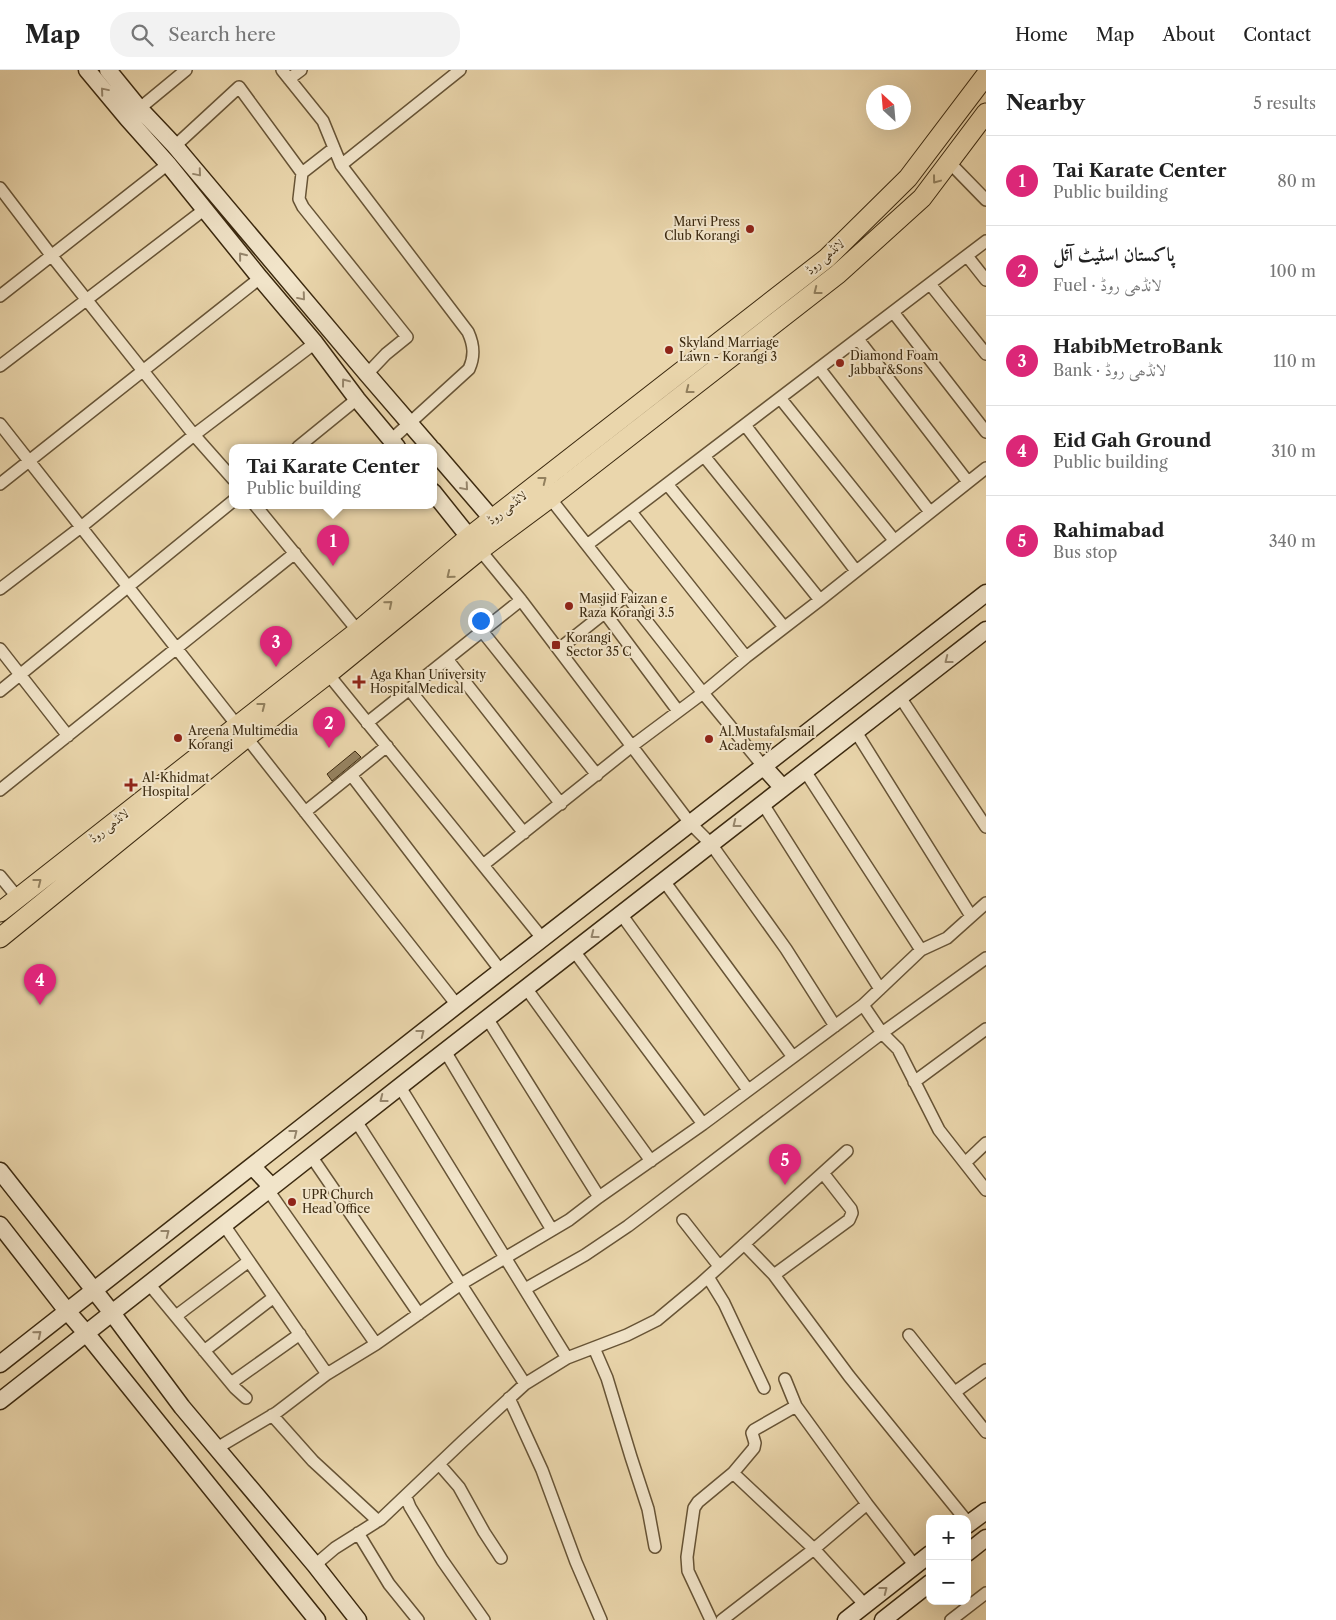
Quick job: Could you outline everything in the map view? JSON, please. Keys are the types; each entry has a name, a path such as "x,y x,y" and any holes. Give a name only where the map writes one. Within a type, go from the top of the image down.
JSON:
{"main road":[{"name":"لانڈھی روڈ","path":"0,938 358,630 498,526 827,258 908,178 986,75"},
{"name":"لانڈھی روڈ","path":"498,526 550,498 838,274 922,198 986,113"},
{"name":"لانڈھی روڈ","path":"0,912 242,731 328,674 475,544"}],"street":[{"path":"87,70 133,113 176,146 428,444"},
{"path":"108,70 133,113 168,164 260,278 316,343 357,399 394,444 410,423 469,369 473,360 473,343 468,332 341,165 323,121 285,75 301,70"},
{"path":"133,113 186,70"},
{"path":"341,165 460,70"},
{"path":"176,146 239,87 302,173 299,199 303,207 406,337 367,374"},
{"path":"302,173 334,148"},
{"path":"950,162 986,200"},
{"path":"0,296 168,164"},
{"path":"0,188 143,372 229,474"},
{"path":"0,366 205,209"},
{"path":"588,545 986,241"},
{"path":"967,256 986,280"},
{"path":"0,484 260,278"},
{"path":"930,284 986,354"},
{"path":"893,312 986,432"},
{"path":"858,339 968,482"},
{"path":"0,589 81,527 194,435 316,343"},
{"path":"819,368 930,512"},
{"path":"780,398 894,540"},
{"path":"302,444 357,399"},
{"path":"0,424 457,1004"},
{"path":"745,424 856,571"},
{"path":"437,455 498,526"},
{"path":"704,456 820,600"},
{"path":"483,866 632,746 703,693 986,468"},
{"path":"667,484 784,627"},
{"path":"437,497 521,600 690,823 711,844 786,949 835,1026"},
{"path":"550,498 703,693 783,788"},
{"path":"0,691 229,504"},
{"path":"258,509 358,630"},
{"path":"631,512 746,657"},
{"path":"0,790 176,647 295,554"},
{"path":"0,1364 457,1004 986,593"},
{"path":"559,649 628,595"},
{"path":"367,722 521,600"},
{"path":"604,613 678,711"},
{"path":"0,1401 356,1120 986,630"},
{"path":"482,631 597,775"},
{"path":"0,649 68,736"},
{"path":"447,659 561,804"},
{"path":"328,674 542,938"},
{"path":"408,689 524,833"},
{"path":"900,697 986,827"},
{"path":"856,732 971,916"},
{"path":"305,812 387,746"},
{"path":"805,771 921,950"},
{"path":"352,776 508,966 529,985 651,1161"},
{"path":"763,804 880,989"},
{"path":"0,876 18,898"},
{"path":"664,881 792,1058"},
{"path":"217,1448 272,1415 327,1374 376,1344 462,1284 569,1220 703,1124 863,1005 921,950 947,938 986,903"},
{"path":"621,914 748,1090"},
{"path":"574,951 703,1124"},
{"path":"525,1289 585,1256 628,1226 882,1033 986,958"},
{"path":"863,1005 882,1033 898,1049 939,1130 986,1190"},
{"path":"487,1018 600,1197"},
{"path":"914,1082 986,1029"},
{"path":"445,1051 552,1230"},
{"path":"400,1086 567,1358"},
{"path":"356,1120 526,1384"},
{"path":"965,1163 986,1143"},
{"path":"315,1565 335,1548 378,1521 406,1497 526,1384 567,1358 627,1336 657,1320 708,1277 847,1151"},
{"path":"311,1156 419,1314"},
{"path":"252,1166 270,1189 376,1344"},
{"path":"0,1171 112,1313 182,1406 315,1565 358,1620"},
{"path":"774,1275 851,1217 851,1209 823,1173"},
{"path":"683,1220 719,1266"},
{"path":"0,1225 67,1311 317,1620"},
{"path":"224,1225 327,1374"},
{"path":"744,1244 774,1275 849,1376 961,1515"},
{"path":"176,1316 249,1261"},
{"path":"708,1277 724,1303 764,1388"},
{"path":"149,1284 230,1383 246,1398"},
{"path":"204,1350 274,1297"},
{"path":"230,1383 300,1334"},
{"path":"909,1335 986,1432"},
{"path":"594,1348 607,1378 630,1458 648,1509 655,1547"},
{"path":"955,1392 986,1370"},
{"path":"786,1379 796,1406 867,1504 915,1566"},
{"path":"509,1398 542,1470 576,1562 601,1620"},
{"path":"711,1620 688,1571 687,1557 694,1508 754,1448 755,1443 752,1433 754,1430 796,1406"},
{"path":"272,1415 313,1461 378,1521"},
{"path":"439,1464 459,1487 501,1558"},
{"path":"732,1472 814,1550 865,1605"},
{"path":"406,1497 442,1560 484,1620"},
{"path":"722,1620 814,1550 867,1504"},
{"path":"971,1520 986,1511"},
{"path":"358,1534 388,1584 418,1620"},
{"path":"971,1550 986,1538"},
{"path":"846,1620 926,1557"},
{"path":"883,1620 926,1586"},
{"path":"951,1620 986,1593"}],"building":[{"path":"355,751 361,757 332,781 327,774"}],"place":[{"name":"Marvi Press Club Korangi","path":"750,229"},
{"name":"Skyland Marriage Lawn - Korangi 3","path":"669,350"},
{"name":"Diamond Foam Jabbar&Sons","path":"840,363"},
{"name":"Tai Karate Center","path":"333,566"},
{"name":"Masjid Faizan e Raza Korangi 3.5","path":"569,606"},
{"name":"Korangi Sector 35 C","path":"556,645"},
{"name":"HabibMetroBank","path":"276,667"},
{"name":"Aga Khan University HospitalMedical","path":"359,682"},
{"name":"Areena Multimedia Korangi","path":"178,738"},
{"name":"Al.MustafaIsmail Academy","path":"709,739"},
{"name":"پاکستان اسٹیٹ آئل","path":"329,748"},
{"name":"Al-Khidmat Hospital","path":"131,785"},
{"name":"Eid Gah Ground","path":"40,1005"},
{"name":"Rahimabad","path":"785,1185"},
{"name":"UPR Church Head Office","path":"292,1202"}]}
